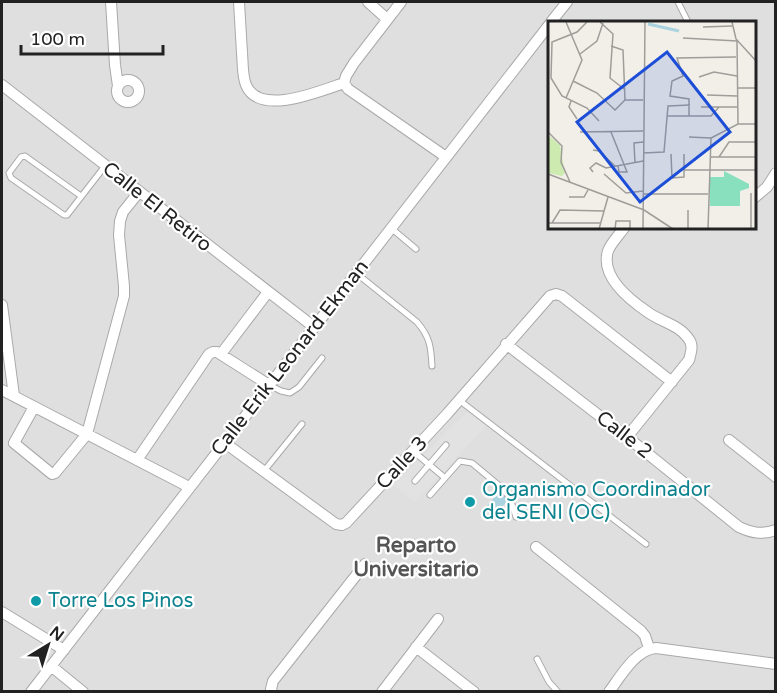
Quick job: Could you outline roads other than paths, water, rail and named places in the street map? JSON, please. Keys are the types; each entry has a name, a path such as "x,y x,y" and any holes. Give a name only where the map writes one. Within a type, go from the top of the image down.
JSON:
{"street":[{"path":"111,2 118,86"},
{"path":"239,2 243,72 246,86 253,95 273,101 298,97 344,83"},
{"path":"368,2 387,19"},
{"path":"401,2 354,63 344,83 348,89 446,157"},
{"name":"Calle Erik Leonard Ekman","path":"552,21 567,2"},
{"name":"Calle Erik Leonard Ekman","path":"31,692 548,27"},
{"name":"Calle El Retiro","path":"2,85 314,327"},
{"path":"756,196 767,187 776,172"},
{"path":"34,407 14,443 52,474 87,434 124,296 120,221 123,212 139,192"},
{"path":"623,230 608,251 607,266 614,282 624,293 650,313 676,327 689,339 692,348 689,360 627,437"},
{"path":"217,353 268,292"},
{"name":"Calle 3","path":"225,442 336,524 342,525 413,451 550,296 556,294 562,296 672,382"},
{"path":"2,305 14,396"},
{"name":"Calle 2","path":"506,344 739,527 752,533 766,534 776,531"},
{"path":"137,460 209,354 217,353 269,386"},
{"path":"2,390 189,487"},
{"path":"729,440 776,477"},
{"path":"536,547 641,631 649,648"},
{"path":"271,690 273,681 365,564"},
{"path":"2,612 64,650"},
{"path":"382,692 438,619"},
{"path":"416,647 474,692"},
{"path":"609,692 636,657 649,648 776,664"},
{"path":"51,666 83,692"}],"lane":[{"path":"678,2 688,21"},
{"path":"81,196 25,156 21,157 9,173 10,178 62,215 67,215 105,166"},
{"path":"390,228 416,249"},
{"path":"356,273 425,331 430,346 432,366"},
{"path":"269,386 287,393 294,391 322,358"},
{"path":"459,400 646,544"},
{"path":"264,471 302,424"},
{"path":"415,481 446,445"},
{"path":"413,451 445,478"},
{"path":"430,495 460,461 472,463 508,495 516,517"},
{"path":"537,659 549,682 558,692"}],"water":[{"path":"500,491 509,499 494,516 485,508"}],"place":[{"name":"Organismo Coordinador del SENI (OC)","path":"470,502"},
{"name":"Torre Los Pinos","path":"36,601"}],"district":[{"name":"Reparto Universitario","path":"416,557"}]}
